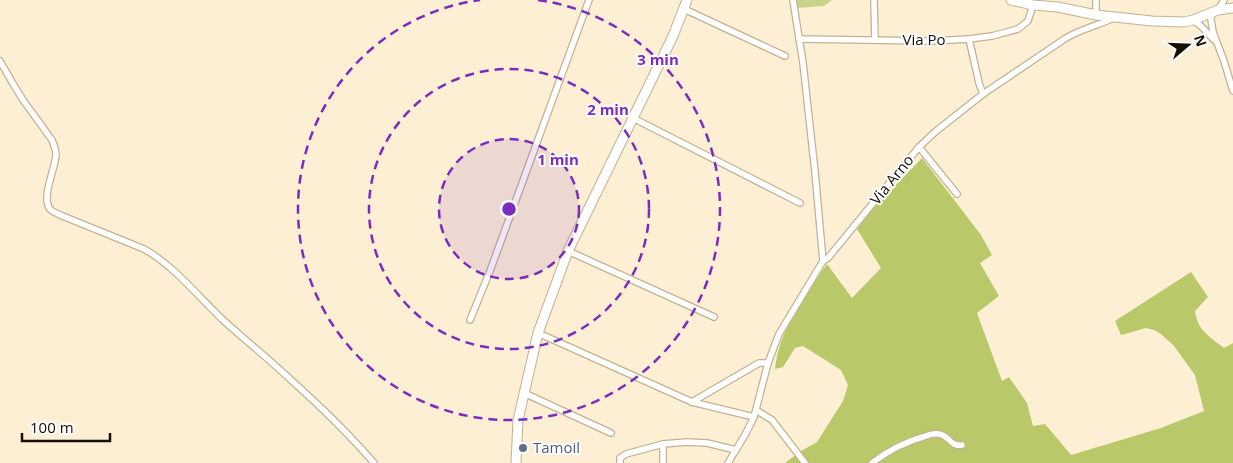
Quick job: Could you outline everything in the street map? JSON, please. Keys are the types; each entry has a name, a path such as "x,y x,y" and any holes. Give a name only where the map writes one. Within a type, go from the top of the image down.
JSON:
{"main road":[{"path":"1011,0 1115,18 1171,22 1193,20 1214,11 1233,8"},
{"path":"516,463 518,420 538,333 568,251 673,36 686,4"}],"street":[{"path":"470,320 494,262 589,0"},
{"path":"793,0 803,63 816,172 823,261"},
{"path":"874,0 876,40"},
{"path":"1096,0 1096,15"},
{"path":"1219,0 1214,11 1213,32 1233,91"},
{"path":"1214,11 1224,0"},
{"path":"686,4 786,56"},
{"name":"Via Po","path":"799,39 931,41 992,36 1018,29 1028,20 1033,5"},
{"name":"Via Arno","path":"728,463 746,435 755,414 768,363 779,334 823,261 828,258 919,147 983,94 1074,33 1115,18"},
{"path":"1193,20 1210,34 1217,43"},
{"path":"969,39 983,94"},
{"path":"0,61 12,82 52,140 55,148 56,158 47,190 48,205 51,210 152,254 223,320 291,379 374,463"},
{"path":"633,118 800,203"},
{"path":"919,147 957,194"},
{"path":"568,251 714,317"},
{"path":"538,333 692,402 755,414 772,420 805,463"},
{"path":"692,402 759,363 768,363"},
{"path":"524,393 611,433"},
{"path":"872,463 900,444 932,434 943,435 954,445 962,446"},
{"path":"620,463 620,458 626,454 663,444 708,443 736,450"},
{"path":"663,444 663,463"}],"green space":[{"path":"796,0 832,0 824,6 796,8"},
{"path":"922,158 981,235 992,255 980,263 999,296 977,313 1002,381 1009,377 1027,403 1033,426 1045,424 1071,455 1161,428 1204,411 1195,375 1174,346 1161,334 1146,328 1121,335 1115,321 1191,272 1208,297 1195,311 1198,323 1209,336 1224,348 1233,343 1233,463 785,463 817,442 843,401 848,385 841,370 803,346 795,348 783,367 775,369 777,355 787,327 827,264 852,298 881,268 857,229 871,211"}],"place":[{"name":"Tamoil","path":"523,448"}]}
